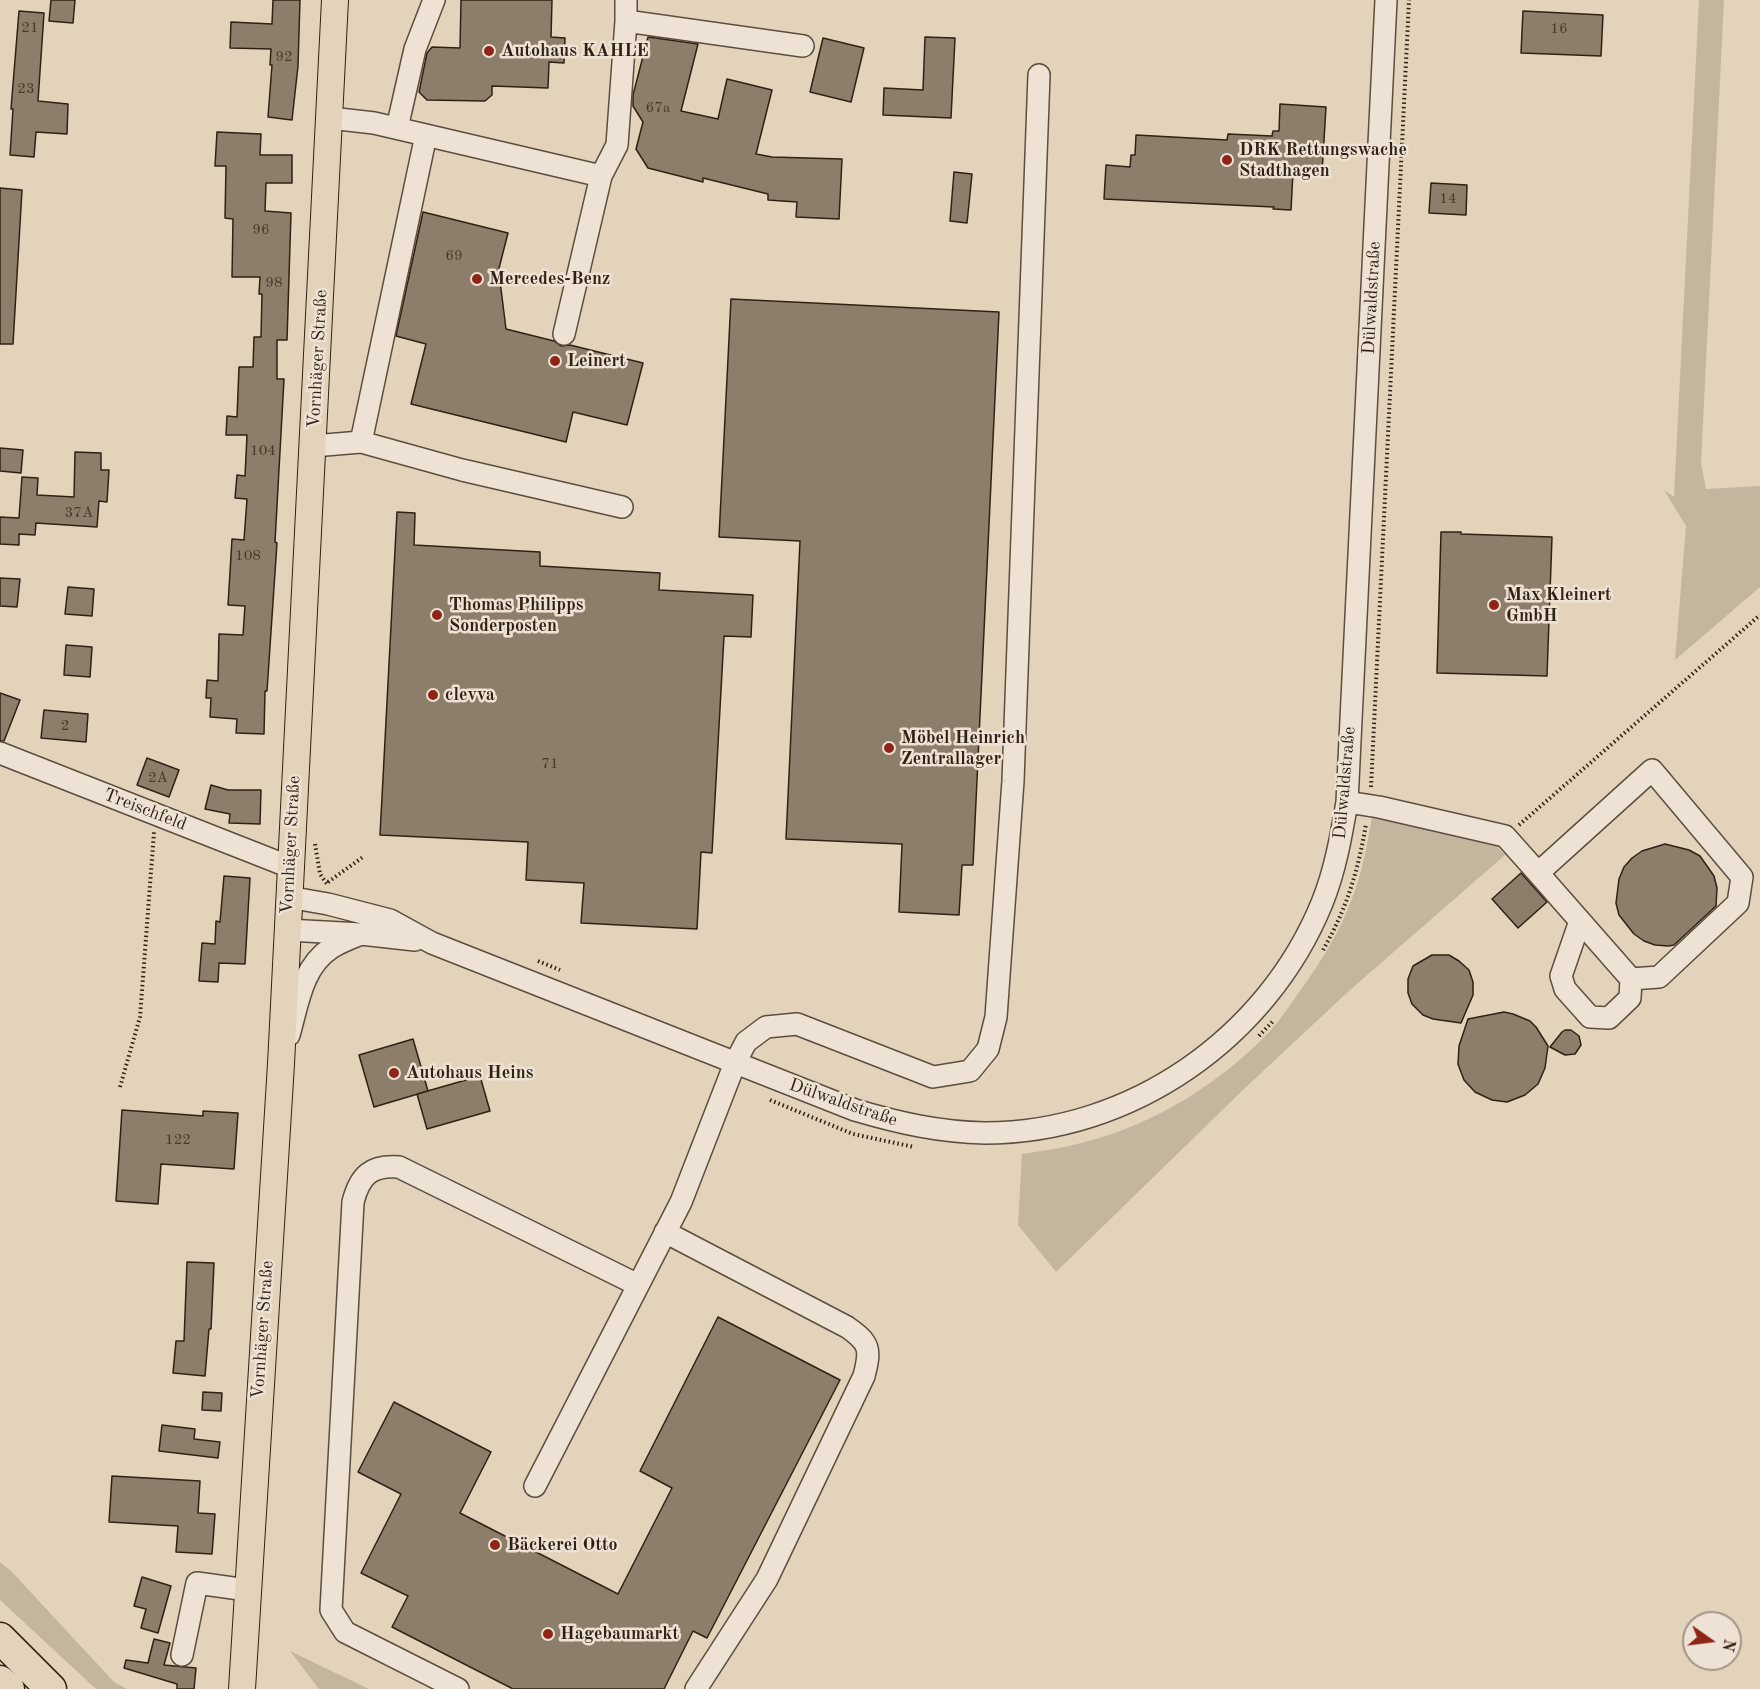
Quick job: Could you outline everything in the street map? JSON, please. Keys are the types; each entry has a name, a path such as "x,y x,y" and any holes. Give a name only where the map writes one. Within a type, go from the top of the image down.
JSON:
{"highway":[{"path":"0,1638 51,1689"},
{"path":"0,1681 9,1689"}],"main road":[{"name":"Vornhäger Straße","path":"242,1689 281,1064 335,0"}],"street":[{"path":"397,128 415,49 434,0"},
{"name":"Dülwaldstraße","path":"288,897 328,904 390,920 432,943 855,1110 904,1125 945,1131 986,1133 1031,1130 1082,1119 1134,1100 1187,1071 1230,1036 1268,996 1298,952 1321,904 1338,854 1347,802 1386,0"},
{"path":"564,334 601,176 617,145 626,10 803,46"},
{"path":"535,1486 681,1202 735,1063 746,1042 766,1027 797,1024 933,1077 970,1071 988,1049 996,1017 1014,781 1039,75"},
{"path":"330,118 374,123 601,176"},
{"path":"361,442 426,135"},
{"path":"313,446 361,442 462,470 622,507"},
{"name":"Treischfeld","path":"0,753 290,867"},
{"path":"1538,873 1652,770 1742,877 1738,903 1659,977 1631,979"},
{"path":"1347,802 1370,805 1505,836 1538,873 1631,979 1629,998 1609,1018 1590,1017 1565,989 1561,976 1580,921"},
{"name":"Dülwaldstraße","path":"287,930 361,934 432,943"},
{"path":"281,1064 304,982 313,965 331,948 361,934"},
{"path":"458,1689 345,1632 331,1610 353,1202 357,1186 367,1174 383,1166 399,1167 638,1285"},
{"path":"665,1232 847,1327 867,1344 869,1358 864,1376 767,1579 696,1689"},
{"path":"183,1655 197,1584 247,1590"}],"path":[{"path":"1321,952 1343,911 1352,888 1370,805 1409,0"},
{"path":"1505,836 1760,615"},
{"path":"120,1087 140,1017 155,814"},
{"path":"328,882 363,856"},
{"path":"1251,1044 1280,1012"},
{"path":"763,1097 853,1134 921,1147"}],"shaded area":[{"path":"1699,0 1724,0 1701,463 1706,489 1760,486 1760,587 1675,660 1686,526 1664,490 1674,497"},
{"path":"1375,815 1491,841 1505,855 1350,990 1245,1088 1056,1272 1018,1225 1022,1154 1089,1141 1139,1123 1187,1098 1251,1050 1284,1014 1336,934 1358,881 1372,817"},
{"path":"0,1562 12,1572 114,1682 127,1689 96,1689 0,1600"},
{"path":"290,1651 369,1689 319,1689"}],"building":[{"path":"51,0 75,0 73,23 49,21"},
{"path":"273,0 300,0 298,66 292,120 268,117 271,49 230,48 231,22 272,24"},
{"name":"Autohaus KAHLE","path":"461,0 552,0 551,37 565,38 564,63 549,62 548,88 492,86 492,95 485,101 427,100 419,92 427,53 432,47 460,48"},
{"path":"19,11 44,13 38,101 68,104 67,134 36,132 34,157 10,155 13,109 11,109"},
{"path":"1523,11 1603,15 1601,56 1521,53"},
{"path":"648,37 698,44 681,111 718,119 727,79 772,90 756,154 772,157 842,159 839,219 796,217 797,202 768,200 768,194 703,178 703,182 648,168 636,149 643,122 633,106 633,95"},
{"path":"925,37 955,38 951,118 883,115 884,88 923,90"},
{"path":"823,38 864,48 851,102 810,92"},
{"name":"DRK Rettungswache Stadthagen","path":"1280,104 1326,107 1322,173 1293,172 1291,210 1273,209 1274,207 1104,199 1106,165 1130,167 1131,155 1135,155 1136,135 1227,140 1228,134 1272,136 1273,131 1279,131"},
{"path":"217,132 261,134 260,155 292,155 292,183 266,183 265,211 291,213 287,340 277,340 277,379 284,379 275,542 277,543 267,691 265,691 264,734 236,733 237,719 210,717 211,698 206,698 207,680 218,681 219,634 243,635 245,606 228,605 232,539 244,540 247,499 235,498 237,475 245,476 247,435 226,435 227,416 237,417 239,367 253,367 254,337 261,337 262,294 259,294 260,277 232,277 233,219 225,218 226,166 215,166"},
{"path":"954,172 972,174 967,223 950,221"},
{"path":"1431,183 1467,185 1466,215 1429,213"},
{"path":"0,188 22,190 13,344 0,344"},
{"path":"423,212 508,233 496,280 500,281 506,329 554,341 561,346 570,345 643,363 627,425 573,412 566,442 411,404 426,344 396,336"},
{"path":"731,299 999,312 973,865 962,865 959,915 899,912 902,844 786,839 800,541 719,537"},
{"path":"0,448 23,450 21,473 0,471"},
{"path":"75,452 101,453 101,470 109,470 107,502 99,501 97,527 36,523 35,535 19,534 19,545 0,544 0,517 19,518 22,477 38,478 37,495 74,497"},
{"path":"397,512 415,513 414,545 540,552 540,566 660,573 659,590 753,595 751,637 724,636 712,853 701,852 697,929 581,923 584,883 526,880 528,842 380,835"},
{"name":"Max Kleinert GmbH","path":"1441,532 1552,537 1547,676 1437,673"},
{"path":"0,578 20,579 17,607 0,606"},
{"path":"68,587 94,589 92,616 65,614"},
{"path":"66,645 92,647 90,677 64,675"},
{"path":"0,693 20,700 4,741 0,741"},
{"path":"44,710 88,714 86,742 41,738"},
{"path":"147,758 179,770 169,797 137,785"},
{"path":"211,785 228,790 261,790 260,824 229,823 230,814 205,809"},
{"path":"1665,844 1689,850 1700,856 1714,876 1717,888 1716,906 1674,945 1668,946 1655,945 1634,934 1619,915 1616,903 1619,879 1624,867 1642,851"},
{"path":"1521,873 1547,902 1518,928 1492,899"},
{"path":"224,876 250,878 245,964 219,963 218,982 199,981 202,943 215,944 216,921 220,922"},
{"path":"1432,955 1449,955 1469,970 1473,982 1473,995 1461,1023 1433,1019 1423,1015 1412,1004 1408,993 1408,979 1413,966"},
{"path":"1504,1012 1530,1021 1548,1046 1545,1068 1538,1084 1525,1095 1507,1102 1492,1100 1475,1092 1464,1080 1458,1064 1459,1046 1468,1019"},
{"path":"1565,1030 1571,1030 1579,1036 1581,1045 1575,1054 1565,1055 1550,1047"},
{"name":"Autohaus Heins","path":"413,1039 428,1091 374,1107 359,1055"},
{"path":"480,1076 490,1111 427,1129 417,1094"},
{"path":"122,1110 203,1116 203,1111 238,1113 234,1169 161,1164 158,1204 116,1201"},
{"path":"187,1262 214,1263 211,1329 209,1329 205,1376 173,1373 176,1341 184,1341"},
{"path":"718,1317 840,1380 707,1638 693,1631 664,1689 513,1689 392,1627 408,1596 361,1573 401,1494 358,1472 394,1402 491,1452 460,1513 618,1594 672,1488 640,1471"},
{"path":"203,1392 222,1393 221,1411 202,1410"},
{"path":"162,1425 195,1429 194,1439 220,1442 218,1458 159,1451"},
{"path":"112,1476 200,1481 198,1513 215,1514 212,1554 176,1552 178,1526 109,1522"},
{"path":"142,1577 171,1586 158,1633 141,1628 146,1609 134,1606"},
{"path":"154,1639 170,1643 164,1665 196,1668 194,1689 177,1689 177,1684 124,1668 126,1660 148,1663"}],"place":[{"name":"Autohaus KAHLE","path":"489,51"},
{"name":"DRK Rettungswache Stadthagen","path":"1227,160"},
{"name":"Mercedes-Benz","path":"477,279"},
{"name":"Leinert","path":"555,361"},
{"name":"Max Kleinert GmbH","path":"1494,605"},
{"name":"Thomas Philipps Sonderposten","path":"437,615"},
{"name":"clevva","path":"433,695"},
{"name":"Möbel Heinrich Zentrallager","path":"889,748"},
{"name":"Autohaus Heins","path":"394,1073"},
{"name":"Bäckerei Otto","path":"495,1545"},
{"name":"Hagebaumarkt","path":"548,1634"}]}
